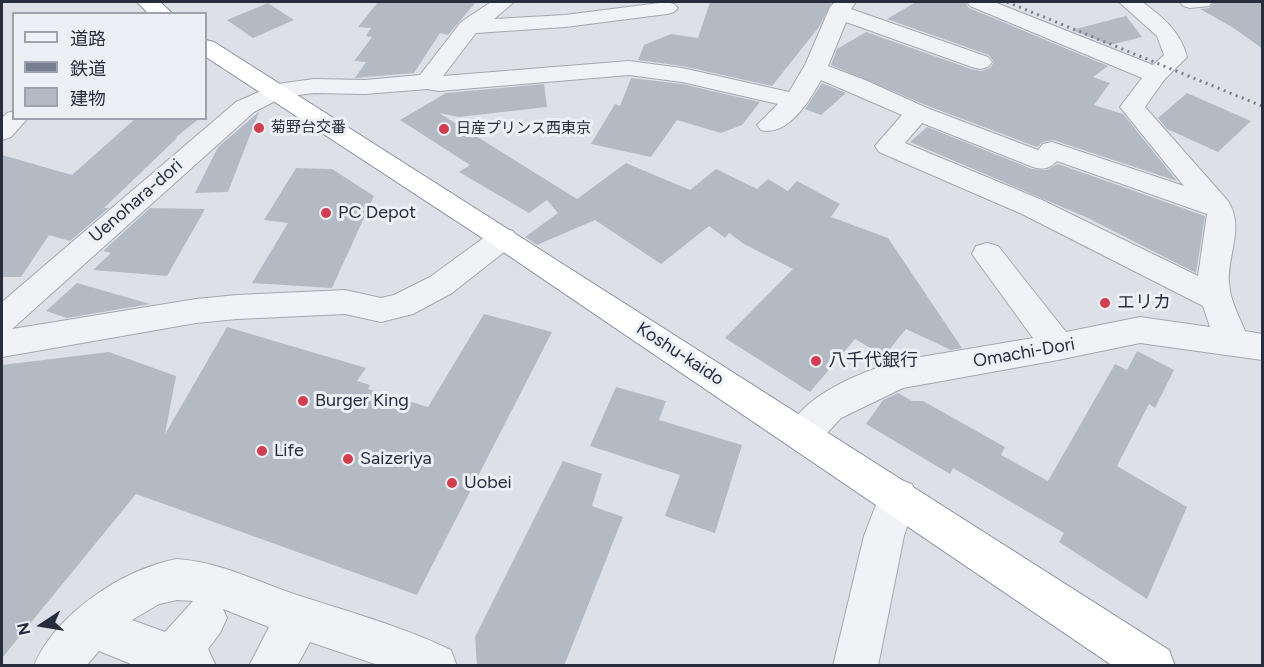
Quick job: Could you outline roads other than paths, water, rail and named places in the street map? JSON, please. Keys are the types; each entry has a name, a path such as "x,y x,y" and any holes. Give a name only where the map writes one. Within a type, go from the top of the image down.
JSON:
{"highway":[{"path":"147,2 160,12"},
{"name":"Koshu-kaido","path":"207,48 803,434 1153,666"}],"street":[{"path":"427,82 469,27 504,2"},
{"path":"977,2 1156,75"},
{"path":"1130,2 1165,30 1176,57 1156,75 1132,107 1218,208 1221,216 1213,282 1216,299 1248,345"},
{"path":"770,125 791,108 816,70 842,7 980,62"},
{"path":"469,27 565,21 667,8"},
{"path":"629,68 637,44"},
{"name":"Uenohara-dori","path":"2,320 245,106 277,91 314,86 365,87 427,82 438,84 629,68 682,75 796,100"},
{"path":"816,70 1042,161 1052,150 1218,208"},
{"path":"918,113 888,146 1032,207 1216,299"},
{"path":"2,132 14,120"},
{"path":"2,344 196,311 237,307 345,302 381,310 402,305 441,285 503,238"},
{"path":"987,254 1058,347"},
{"name":"Omachi-Dori","path":"803,434 828,407 897,375 1140,330 1248,345"},
{"path":"855,666 884,536 898,497"},
{"path":"56,666 106,611 132,594 167,581 196,580 300,618 365,637 435,666"},
{"path":"91,626 183,661 204,618"},
{"path":"271,666 300,618"}],"railway":[{"path":"1007,2 1262,106"}],"place":[{"name":"菊野台交番","path":"259,128"},
{"name":"日産プリンス西東京","path":"444,129"},
{"name":"PC Depot","path":"326,213"},
{"name":"エリカ","path":"1105,303"},
{"name":"八千代銀行","path":"816,361"},
{"name":"Burger King","path":"303,401"},
{"name":"Life","path":"262,451"},
{"name":"Saizeriya","path":"348,459"},
{"name":"Uobei","path":"452,483"}]}
